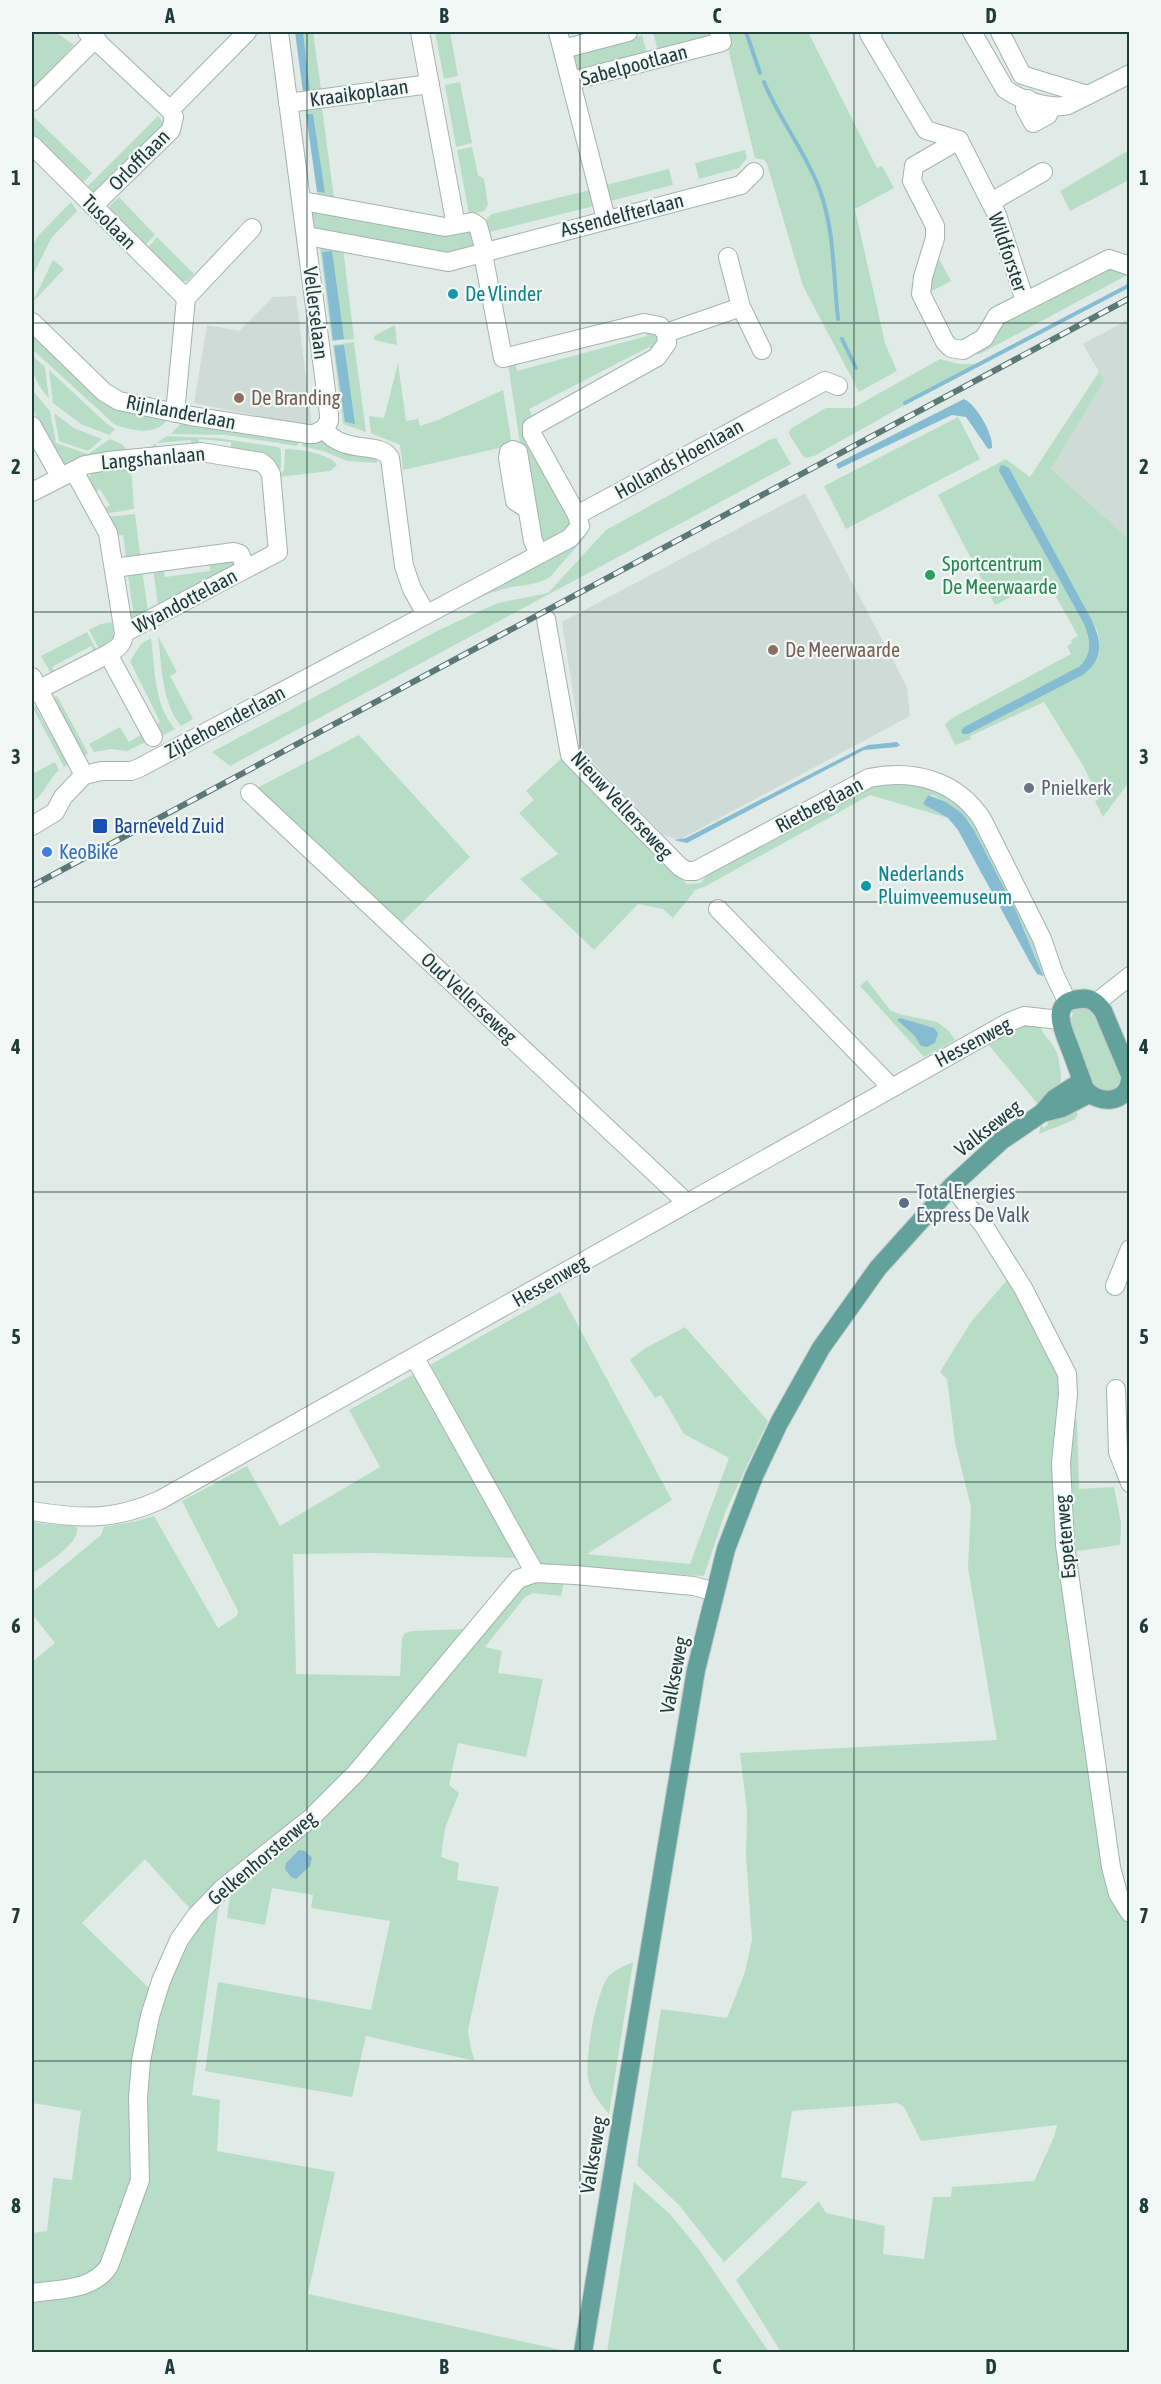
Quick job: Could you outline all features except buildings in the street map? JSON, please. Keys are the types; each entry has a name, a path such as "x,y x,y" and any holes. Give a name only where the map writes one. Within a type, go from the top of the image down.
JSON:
{"main road":[{"path":"1073,1001 1097,1002 1103,1011 1129,1078 1121,1096 1110,1100 1094,1098 1085,1088 1060,1020 1061,1012 1073,1001"},
{"name":"Valkseweg","path":"584,2352 694,1682 726,1549 772,1436 821,1348 878,1268 952,1186 1000,1141 1042,1113 1055,1098 1085,1088"}],"street":[{"name":"Orlofflaan","path":"170,110 247,32"},
{"name":"Vellerselaan","path":"279,32 303,201 329,414 329,421 324,429"},
{"name":"Kraaikoplaan","path":"420,32 454,215"},
{"name":"Sabelpootlaan","path":"606,219 560,40 628,32"},
{"name":"Sabelpootlaan","path":"571,81 722,42 719,32"},
{"path":"873,32 869,34 926,130 959,140"},
{"path":"972,32 1005,89 1051,106 1068,105 1130,74"},
{"path":"999,32 1022,75 1089,95"},
{"name":"Orlofflaan","path":"32,102 92,35 170,110 174,117 171,130 93,206"},
{"name":"Kraaikoplaan","path":"288,103 430,84"},
{"name":"Wildforster","path":"1025,301 997,215 959,140 914,166 912,181 934,226 935,238 923,277 921,294 945,342 951,348 963,350 984,338 997,316 1109,259 1130,266"},
{"name":"Tusolaan","path":"32,145 186,298"},
{"name":"Assendelfterlaan","path":"307,236 448,261 741,185 753,172"},
{"name":"Wildforster","path":"991,202 1043,172"},
{"path":"303,201 445,227 474,223 479,229 484,252 503,358 644,323 660,326 666,333 667,343 657,357 532,427 532,434 577,515 580,526 577,532 426,614 412,589 404,566 390,458 387,453 377,450 341,444 324,429"},
{"path":"175,413 186,298 252,228"},
{"path":"728,257 741,307 762,350"},
{"path":"666,333 741,307"},
{"name":"Rijnlanderlaan","path":"32,322 104,392 119,401 175,413 308,434 324,429"},
{"name":"Hollands Hoenlaan","path":"577,515 825,381 838,386"},
{"path":"32,426 67,474"},
{"name":"Langshanlaan","path":"32,492 85,465 96,463 201,452 261,462 271,474 278,552"},
{"name":"Wyandottelaan","path":"34,686 120,647 124,633 108,533 67,474"},
{"path":"526,508 532,541 539,554"},
{"name":"Wyandottelaan","path":"114,568 234,552 240,554 246,569"},
{"name":"Wyandottelaan","path":"124,633 278,552"},
{"name":"Zijdehoenderlaan","path":"84,775 108,770 131,771 139,768 426,614"},
{"name":"Nieuw Vellerseweg","path":"546,619 570,755 672,860 687,871 695,871"},
{"path":"108,654 153,737"},
{"path":"32,826 56,812 63,797 84,775 34,686"},
{"name":"Rietberglaan","path":"695,871 869,778 890,773 913,774 940,783 959,793 973,806 982,819 1042,939 1064,970 1073,1001"},
{"name":"Oud Vellerseweg","path":"250,793 687,1203"},
{"path":"718,909 891,1087"},
{"path":"1097,1002 1130,976"},
{"name":"Hessenweg","path":"32,1511 91,1518 121,1515 141,1508 415,1358 891,1087 1017,1018 1024,1016 1060,1020"},
{"name":"Espeterweg","path":"952,1186 984,1226 1023,1288 1067,1374 1068,1394 1061,1463 1061,1500 1070,1588 1111,1868 1118,1894 1130,1913"},
{"path":"1115,1286 1130,1249"},
{"path":"415,1358 535,1573 694,1586 715,1592"},
{"path":"1116,1389 1118,1452 1130,1483"},
{"name":"Gelkenhorsterweg","path":"32,2292 81,2287 104,2275 110,2266 140,2180 138,2098 141,2061 150,2016 161,1981 179,1940 196,1916 223,1888 311,1818 356,1773 518,1579 535,1573"}],"shaded area":[{"path":"296,296 312,427 194,403 207,325 239,331 273,297"},
{"path":"1129,319 1129,539 1051,469 1104,381 1083,344"},
{"path":"805,493 907,687 910,716 679,840 663,835 582,751 562,622"}],"green space":[{"path":"35,32 55,32 74,45 32,91 32,37"},
{"path":"303,32 313,32 321,89 310,90"},
{"path":"435,32 450,32 458,76 444,79"},
{"path":"653,32 715,32 714,38 659,55"},
{"path":"724,32 808,32 877,168 882,166 894,188 855,209 885,343 897,371 859,392 803,286 767,164 764,160 755,158"},
{"path":"642,35 648,57 583,74 575,69 572,57 576,52"},
{"path":"460,82 472,143 456,147 445,85"},
{"path":"322,108 334,198 317,196 317,192 324,193 313,114 306,114 305,110"},
{"path":"32,115 92,173 82,184 32,135"},
{"path":"158,116 165,125 95,195 85,189"},
{"path":"472,147 478,175 484,179 488,205 484,211 469,214 457,150"},
{"path":"745,150 747,158 739,168 699,179 695,163"},
{"path":"1129,150 1129,180 1070,211 1060,191"},
{"path":"669,169 673,185 610,201 606,185"},
{"path":"590,190 594,206 486,233 484,221 492,214"},
{"path":"119,197 155,235 144,246 109,210 110,205"},
{"path":"71,202 77,211 52,237 32,277 32,247 38,236"},
{"path":"311,208 468,226 479,245 448,258 314,233"},
{"path":"157,237 194,274 187,281 181,281 147,249"},
{"path":"325,244 343,248 354,339 332,341 320,248"},
{"path":"938,257 951,281 926,294"},
{"path":"53,260 64,269 32,303"},
{"path":"1106,267 1129,274 980,354 963,354 995,328"},
{"path":"395,325 397,345 374,340 374,336"},
{"path":"32,330 65,364 168,417 164,423 158,428 144,431 114,424 32,349"},
{"path":"644,330 653,331 659,339 654,352 649,347 529,409 533,418 523,426 572,525 568,532 543,546 531,517 508,364 515,362 517,371 647,336"},
{"path":"354,342 366,432 343,424 333,345"},
{"path":"32,355 45,367 49,399 36,378"},
{"path":"940,359 958,364 978,364 814,456 806,458 803,456 789,434 790,429 826,408 853,408"},
{"path":"398,363 406,421 418,419 420,426 503,390 512,445 403,470 400,445 371,433 369,416 384,418"},
{"path":"49,370 115,429 109,435 81,424 53,403"},
{"path":"1099,372 1104,381 1051,469 1129,539 1129,782 1103,817 1095,801 1099,799 1084,767 1044,702 955,745 945,724 1071,654 1067,646 1078,636 1046,579 995,605 938,495 1006,459 1030,477","holes":["999,471 1097,630 1098,656 1085,672 1070,682 964,727 1080,666 1089,651 1089,641 1084,624"]},
{"path":"32,390 50,411 56,443 88,454 110,439 122,444 127,451 66,465 52,446 37,418 32,405"},
{"path":"54,413 74,428 102,439 88,451 59,441"},
{"path":"958,417 980,459 846,529 824,486"},
{"path":"181,423 300,438 297,446 226,435 171,434"},
{"path":"167,436 217,438 278,447 281,450 281,468 279,471 231,451 231,442 199,439 198,447 191,447 191,440 156,443"},
{"path":"304,438 322,439 376,454 377,463 347,461 323,451 302,446"},
{"path":"776,438 791,464 230,766 212,752 437,631 498,603 548,593 606,530"},
{"path":"156,443 156,452 141,453"},
{"path":"285,449 321,455 337,465 330,471 279,477 284,470"},
{"path":"131,467 134,509 104,514 102,510 110,505 100,489 93,493 87,481 92,472"},
{"path":"135,514 141,561 126,559 123,535 114,536 106,517"},
{"path":"583,534 585,537 550,577 491,593 435,619"},
{"path":"232,557 236,567 158,606 153,568 163,566 165,577 210,571 210,560"},
{"path":"142,569 148,612 133,622 124,613 133,611 128,575"},
{"path":"112,622 113,639 99,649 89,630"},
{"path":"87,632 98,653 96,654 91,646 52,667 56,675 53,677 41,656"},
{"path":"158,636 177,672 170,676 193,719 181,726 174,716 166,694"},
{"path":"151,638 159,698 175,729 158,738 152,726 160,722 130,661 141,644"},
{"path":"57,696 88,753 84,756 56,702 50,700"},
{"path":"40,704 42,707 37,710 68,764 64,767 33,708"},
{"path":"120,727 129,742 142,734 148,741 127,751 111,749 94,752 89,744"},
{"path":"359,735 470,857 399,925 255,789"},
{"path":"563,757 694,892 673,918 663,909 638,904 594,950 520,879 558,854 519,813 534,800 526,791"},
{"path":"55,762 59,770 32,802 32,774"},
{"path":"913,782 953,798 978,827 1049,974 1043,976 1016,911 974,830 963,814 933,795 928,795 923,804 948,818 870,795 706,886 693,891 687,884 701,883 709,871 877,783"},
{"path":"867,980 890,1010 937,1022 949,1031 955,1040 924,1057 860,986"},
{"path":"1084,1007 1095,1014 1121,1076 1116,1087 1110,1090 1098,1090 1095,1086 1069,1023 1074,1011"},
{"path":"1025,1025 1040,1026 1056,1051 1060,1068 1059,1091 1037,1103 987,1043"},
{"path":"1073,1106 1078,1115 1074,1120 1039,1134 1041,1124 1044,1128 1048,1124 1047,1120"},
{"path":"1007,1280 1049,1347 1062,1375 1056,1525 1129,1918 1129,2352 781,2352 736,2280 819,2201 826,2213 885,2226 883,2254 924,2259 933,2197 951,2197 952,2187 1034,2181 1057,2125 921,2141 904,2107 897,2103 792,2111 781,2177 808,2182 724,2262 679,2205 637,2165 661,2009 727,2018 745,1972 752,1940 746,1856 747,1812 740,1753 997,1740 968,1568 971,1507 955,1443 947,1379 940,1372 971,1322"},
{"path":"560,1292 672,1500 587,1554 690,1564 729,1458 684,1434 661,1395 655,1398 630,1360 644,1349 685,1327 768,1421 726,1510 704,1576 539,1566 534,1561 430,1365"},
{"path":"414,1374 419,1377 516,1558 372,1553 293,1554 296,1674 400,1676 402,1638 405,1633 466,1629 325,1796 191,1910 145,1859 82,1923 152,1991 136,2175 130,2201 94,2278 32,2288 32,2233 47,2231 53,2178 72,2180 81,2111 32,2103 32,1662 55,1643 32,1614 32,1592 101,1535 104,1527 154,1516 218,1628 237,1616 238,1611 182,1501 247,1466 280,1526 380,1467 349,1410"},
{"path":"1077,1419 1079,1489 1114,1487 1121,1523 1120,1545 1071,1552 1068,1517 1072,1421"},
{"path":"32,1522 77,1527 77,1533 68,1547 32,1574"},
{"path":"529,1580 564,1581 561,1596 533,1593 525,1597 485,1647 502,1651 498,1673 543,1679 526,1757 458,1743 449,1785 459,1793 445,1828 441,1857 459,1863 457,1880 499,1887 468,2030 475,2061 366,2036 352,2097 205,2071 218,1982 371,2010 390,1921 311,1908 313,1895 272,1888 265,1925 227,1918 230,1896 236,1886"},
{"path":"220,1898 192,2095 220,2100 217,2151 335,2172 308,2294 570,2352 32,2352 32,2297 99,2288 125,2238 147,2165 149,2059 163,1998 198,1917"},
{"path":"633,1962 609,2114 589,2083 589,2045 595,2011 604,1984 609,1976"},
{"path":"634,2182 670,2214 700,2251 769,2352 607,2352"}],"water":[{"path":"295,32 303,32 310,90 303,92"},
{"path":"306,114 313,114 325,193 317,192"},
{"path":"332,251 344,339 333,340 322,252"},
{"path":"344,345 355,424 345,422 334,346"},
{"path":"964,399 974,407 983,420 992,442 992,448 988,449 966,417 952,415 838,469 836,464"},
{"path":"1000,466 1009,468 1090,617 1099,641 1098,655 1090,669 1083,675 968,734 963,734 961,731 964,727 1080,666 1089,651 1089,641 1084,624 999,471"},
{"path":"897,742 900,745 897,747 864,750 687,843 674,840 686,838 868,745"},
{"path":"928,795 946,802 963,814 974,830 1016,911 1043,976 1037,974 1031,964 958,830 948,818 923,804"},
{"path":"900,1018 934,1028 938,1033 935,1043 927,1047 921,1046 914,1035 897,1020"},
{"path":"299,1850 305,1851 312,1858 310,1866 296,1879 291,1877 285,1869 286,1863"}],"waterway":[{"path":"746,32 760,73"},
{"path":"764,82 813,174 824,204 831,236 838,319"},
{"path":"905,403 1130,285"},
{"path":"842,339 856,368"}],"railway":[{"path":"32,886 1130,298"}],"place":[{"name":"De Vlinder","path":"453,294"},
{"name":"De Branding","path":"239,398"},
{"name":"Sportcentrum De Meerwaarde","path":"930,575"},
{"name":"De Meerwaarde","path":"773,650"},
{"name":"Pnielkerk","path":"1029,788"},
{"name":"Barneveld Zuid","path":"100,826"},
{"name":"KeoBike","path":"47,852"},
{"name":"Nederlands Pluimveemuseum","path":"866,886"},
{"name":"TotalEnergies Express De Valk","path":"904,1203"}]}
